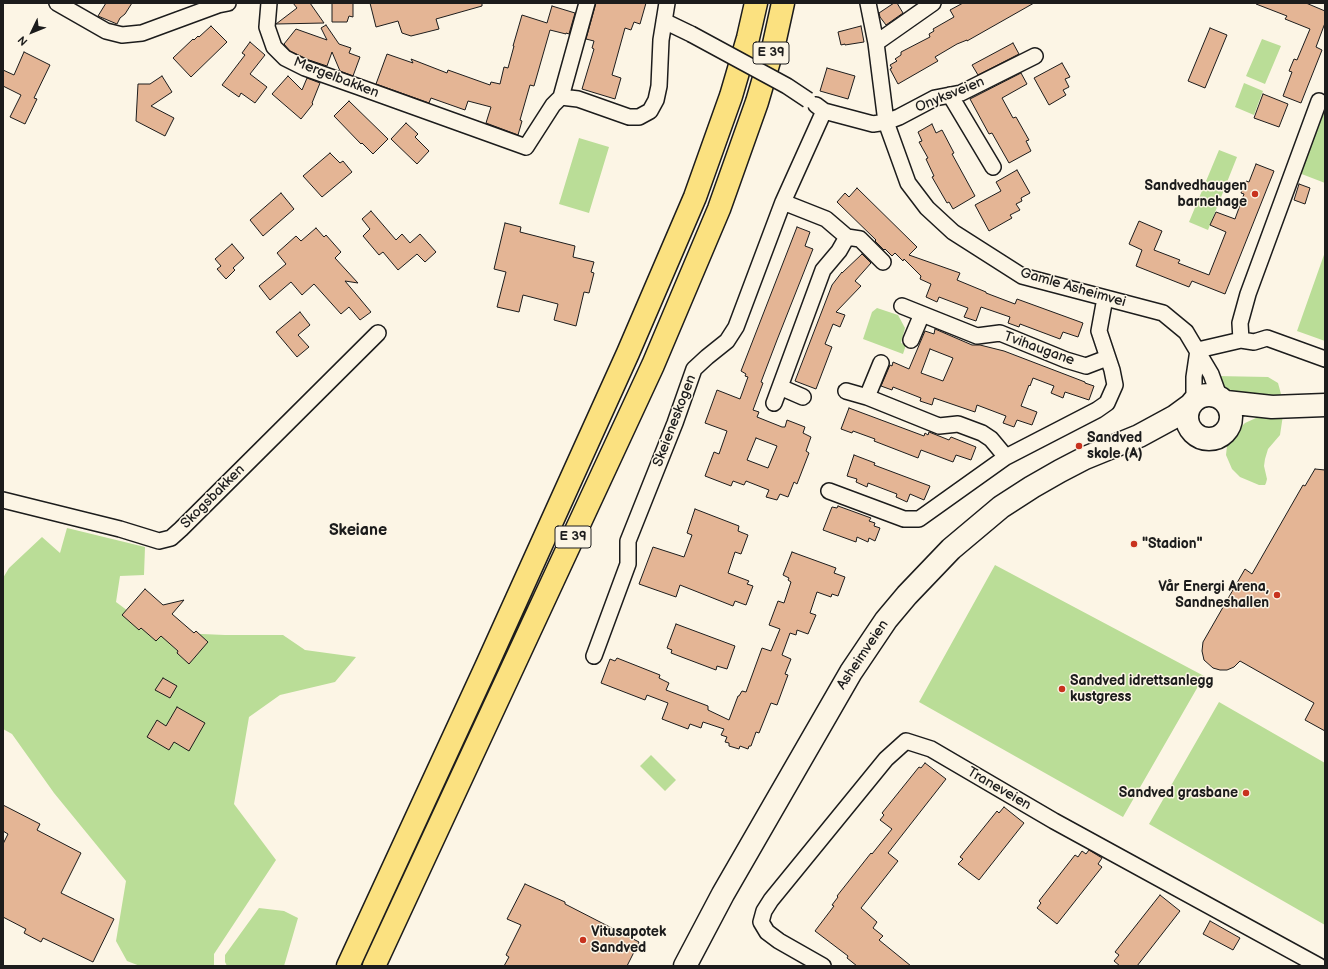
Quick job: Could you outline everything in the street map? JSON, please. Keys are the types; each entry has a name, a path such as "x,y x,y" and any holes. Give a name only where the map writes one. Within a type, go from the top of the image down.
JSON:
{"highway":[{"name":"E 39","path":"348,966 486,667 628,353 695,197 731,96 748,38 756,3"},
{"name":"E 39","path":"374,966 653,365 719,209 755,109 774,44 783,3"}],"main road":[{"path":"1211,394 1225,407 1228,429 1218,438 1203,439 1193,432 1187,418 1192,403 1204,395 1211,394"},
{"name":"Asheimveien","path":"685,966 723,894 851,672 886,620 907,595 951,549 1001,507 1032,487 1085,458 1139,436 1174,417 1192,403"},
{"path":"1225,407 1325,405"},
{"name":"Asheimveien","path":"1139,436 1176,432 1193,432"}],"street":[{"path":"57,3 80,8 106,31 122,35 142,33 218,5 228,3"},
{"name":"Mergelbakken","path":"268,3 267,27 274,47 285,58 305,68 526,147 553,105 561,97"},
{"path":"587,3 561,97 578,99 629,117 639,117 650,110 656,100 659,86 662,40 667,3"},
{"name":"Gamle Asheimvei","path":"868,3 876,43 886,122 908,183 927,208 953,232 1022,276 1163,313 1186,332 1198,350 1211,374 1225,407"},
{"path":"876,43 933,3"},
{"path":"664,22 691,34 787,86 824,111 873,124 886,122"},
{"name":"Onyksveien","path":"886,122 899,117 935,98 962,92 1035,56"},
{"path":"950,95 993,167"},
{"path":"1241,340 1240,323 1248,294 1319,101"},
{"name":"Skeieneskogen","path":"594,656 628,564 628,542 675,423 694,369 727,341 736,327 783,202 824,111"},
{"path":"783,202 826,219 847,237 860,239 883,262"},
{"path":"774,403 822,270 839,251 847,237"},
{"path":"830,491 904,519 919,519 1006,457 1097,410 1107,403 1115,385 1112,370 1099,331 1105,298"},
{"name":"Tvihaugane","path":"902,306 977,336 1000,333 1066,360 1086,366 1107,358"},
{"path":"911,340 922,314"},
{"name":"Skogsbakken","path":"3,500 120,529 159,541 171,538 378,333"},
{"path":"1192,403 1198,350 1241,340 1254,342 1267,338 1325,359"},
{"path":"867,397 881,363"},
{"path":"780,387 803,397"},
{"path":"846,391 867,397 939,426 958,424 982,433 991,439 1006,457"},
{"name":"Traneveien","path":"823,966 779,941 767,932 761,922 764,912 771,900 886,759 906,741 931,749 1054,821 1319,966"}],"green space":[{"path":"1262,39 1281,46 1265,84 1246,76"},
{"path":"1244,83 1263,91 1254,115 1235,107"},
{"path":"1325,107 1325,183 1299,173"},
{"path":"579,138 609,147 589,213 559,204"},
{"path":"1219,150 1237,157 1208,230 1189,222"},
{"path":"1325,252 1325,341 1297,331"},
{"path":"877,308 898,315 905,328 901,343 906,345 903,354 863,339 872,312"},
{"path":"1216,376 1268,377 1278,383 1281,394 1278,398 1229,391 1221,385"},
{"path":"1283,415 1280,435 1268,449 1265,459 1264,466 1267,479 1265,485 1259,485 1240,477 1232,469 1226,455 1227,446 1233,435 1245,423 1256,418"},
{"path":"67,528 145,547 144,575 120,576 116,602 156,632 225,635 283,635 305,650 356,657 335,682 280,695 249,717 234,804 276,860 214,954 214,966 140,966 127,961 116,941 126,881 54,793 12,734 3,729 3,578 9,568 42,537 60,553"},
{"name":"Sandved idrettsanlegg kustgress","path":"995,565 1204,676 1123,817 919,702"},
{"name":"Sandved grasbane","path":"1219,702 1325,763 1325,925 1149,824"},
{"path":"651,755 676,780 665,791 640,766"},
{"path":"259,908 284,911 298,918 284,966 227,966 225,962 225,955"}],"building":[{"path":"106,3 132,3 117,24 98,16"},
{"path":"293,3 310,3 324,23 276,24 297,8"},
{"path":"332,3 353,3 353,17 349,16 347,22 332,22"},
{"path":"370,3 482,3 482,6 436,19 439,29 411,36 402,33 398,21 376,27"},
{"path":"596,3 646,3 640,24 634,22 631,30 625,28 612,75 621,78 615,99 582,89 594,49 592,48 594,41 586,39"},
{"path":"894,3 897,3 903,13 886,25 879,13"},
{"path":"963,3 1034,3 967,41 957,44 935,57 938,61 898,84 890,69 892,68 890,65 897,61 895,59 901,55 901,52 930,37 929,34 934,31 933,29 954,17 950,10"},
{"path":"1306,3 1325,11 1325,23 1316,47 1322,50 1301,103 1283,96 1292,72 1289,71 1294,59 1297,60 1310,29 1285,19 1287,16 1256,4"},
{"path":"552,6 575,13 569,34 550,30 534,86 530,85 520,120 522,121 518,135 486,123 491,107 468,101 465,110 431,98 429,103 376,84 387,54 413,63 411,59 447,73 448,70 490,85 491,82 500,84 504,67 508,68 522,15 547,23"},
{"path":"326,25 339,44 351,48 349,53 360,57 353,76 340,71 332,52 327,66 309,60 290,51 284,44 296,29 327,40 321,28"},
{"path":"211,26 227,42 191,77 173,58 193,39 194,40 198,36 199,37"},
{"path":"861,26 864,42 841,45 838,32"},
{"path":"1210,28 1227,35 1205,88 1188,81"},
{"path":"250,42 265,55 250,74 267,87 255,103 241,93 239,97 222,85 245,55 242,53"},
{"path":"1013,43 1019,54 978,75 972,65"},
{"path":"24,52 50,65 34,98 37,99 25,124 10,117 21,95 3,86 3,70 14,75"},
{"path":"1062,63 1070,77 1065,79 1069,87 1063,90 1066,95 1049,105 1034,78"},
{"path":"827,68 855,76 848,99 820,91"},
{"path":"1021,73 1027,84 1002,98 1013,118 1016,117 1029,140 1026,141 1031,151 1009,163 992,133 989,134 970,99"},
{"path":"162,76 172,92 151,106 174,118 165,136 136,121 138,84 150,84"},
{"path":"288,76 302,90 307,78 320,83 312,103 313,104 301,119 272,94"},
{"path":"1263,94 1288,104 1279,127 1254,118"},
{"path":"349,101 388,139 373,154 362,143 361,144 334,116"},
{"path":"406,123 418,134 415,137 429,151 417,164 391,139"},
{"path":"932,124 936,133 942,130 954,153 952,154 975,196 953,209 949,202 947,203 932,177 934,176 926,159 928,158 919,142 922,141 918,132"},
{"path":"330,153 340,163 343,161 352,172 322,197 303,176"},
{"path":"1256,164 1274,171 1225,294 1192,281 1189,287 1136,266 1142,250 1129,244 1139,221 1162,231 1154,250 1180,260 1178,263 1209,275 1226,232 1210,225 1216,212 1235,219 1244,194 1241,193 1246,181 1249,182"},
{"path":"1017,170 1030,193 1021,198 1022,201 1016,204 1020,210 1010,215 1012,218 989,231 975,205 1001,191 996,182"},
{"path":"1299,184 1310,188 1305,204 1294,200"},
{"path":"857,188 917,247 909,255 960,273 957,280 986,293 1015,304 1017,299 1083,323 1078,337 1063,332 1060,339 1020,324 1019,327 1008,323 1010,317 981,307 976,321 964,317 968,308 939,297 937,302 926,297 931,284 920,279 921,276 904,259 903,261 895,253 892,256 885,249 884,250 875,241 876,240 837,202 845,193 849,197"},
{"path":"281,193 294,209 263,236 250,220"},
{"path":"371,211 396,240 402,234 410,243 420,234 436,252 425,262 417,254 398,270 383,252 379,255 363,236 370,229 362,219"},
{"path":"505,223 521,227 520,232 575,246 573,257 594,262 591,272 594,273 589,293 584,292 576,326 554,320 558,304 523,295 519,312 497,307 506,272 494,269"},
{"path":"797,227 810,232 805,246 813,249 761,382 763,383 753,410 759,412 757,417 782,427 785,427 787,420 805,427 803,433 811,437 806,451 809,453 797,484 794,482 788,497 780,494 777,500 766,497 769,490 746,481 744,485 733,481 731,486 705,476 714,452 719,454 727,431 705,423 717,390 740,399 748,377 741,371","holes":["756,438 777,446 768,468 747,460"]},
{"path":"316,228 324,237 326,235 341,252 335,258 358,283 345,281 371,312 360,320 349,307 341,314 314,284 302,295 291,282 270,300 259,286 286,264 277,253 296,236 301,241"},
{"path":"232,244 244,258 233,268 235,270 226,279 217,269 221,266 215,259"},
{"path":"862,254 871,263 855,281 861,286 836,312 845,315 840,327 833,324 825,344 832,347 816,389 795,381 832,285 842,272"},
{"path":"300,312 310,325 298,335 309,347 297,357 276,332"},
{"path":"935,329 972,345 980,345 1004,351 1085,382 1094,386 1089,400 1065,392 1063,398 1051,393 1054,386 1033,378 1021,406 1037,412 1032,425 1017,420 1014,427 1003,423 1006,416 977,405 975,412 934,398 932,405 920,401 921,398 893,387 892,390 881,386 890,365 892,366 893,362 909,369 925,331 934,334","holes":["930,349 953,358 943,381 921,373"]},
{"path":"849,408 924,436 925,433 928,435 929,432 949,440 951,437 976,447 971,460 956,455 953,462 921,450 918,458 874,441 875,439 853,431 852,433 841,429"},
{"path":"854,455 875,463 874,465 930,486 924,500 910,494 907,502 896,497 897,494 868,483 867,487 856,482 857,479 847,476"},
{"name":"Vår Energi Arena, Sandneshallen","path":"1315,469 1325,470 1325,731 1305,720 1314,703 1240,661 1234,667 1227,670 1213,668 1204,660 1202,651 1203,642 1245,569 1252,574 1303,485 1305,486"},
{"path":"838,506 871,518 869,521 875,523 874,526 880,528 875,541 869,538 868,542 857,537 856,542 823,530 832,507 837,508"},
{"path":"695,509 739,526 738,531 748,535 741,554 735,552 728,573 749,581 747,584 753,586 746,605 735,601 733,606 680,585 676,597 639,584 653,547 684,557 692,535 687,533"},
{"path":"792,552 836,568 834,573 845,577 838,596 832,594 831,597 817,592 810,613 816,615 808,634 797,630 796,635 790,633 782,655 791,659 785,674 788,675 777,705 771,703 759,733 756,732 751,746 749,746 748,749 740,746 739,749 729,746 729,743 725,742 727,737 721,735 724,729 703,722 701,728 690,724 688,729 662,719 668,703 647,695 645,700 601,683 610,659 615,661 617,658 660,675 659,678 669,683 666,690 708,706 708,710 729,720 738,696 742,691 746,692 762,648 771,651 780,629 769,625 778,601 784,603 791,582 788,580 789,578 783,575"},
{"path":"145,589 163,605 184,600 172,614 194,633 196,631 208,642 189,664 177,653 178,651 161,636 156,641 141,628 139,630 122,615"},
{"path":"676,624 735,646 727,669 717,666 716,670 671,653 672,650 667,648"},
{"path":"163,678 177,686 170,698 155,690"},
{"path":"177,707 205,723 189,751 174,742 169,750 147,737 157,720 166,726"},
{"path":"925,763 946,779 888,853 898,861 861,908 877,922 873,928 883,936 879,940 911,966 857,966 847,958 848,956 815,931 834,906 832,905 838,897 837,896 892,829 880,820 884,815 882,813 919,767 921,768"},
{"path":"3,805 40,824 37,830 81,853 61,893 114,919 93,962 43,938 41,942 24,933 26,929 3,917 3,844 8,834 3,831"},
{"path":"1004,807 1024,823 979,880 958,864 963,859 960,857 997,811 999,813"},
{"path":"1089,850 1102,858 1098,864 1102,867 1057,924 1037,908 1041,903 1039,901 1075,855 1078,857 1082,851 1086,854"},
{"path":"525,884 565,902 565,904 639,942 627,966 504,966 509,957 506,955 521,925 507,919"},
{"path":"1160,895 1180,911 1137,966 1120,966 1114,961 1119,955 1115,952"},
{"path":"1210,921 1240,938 1233,950 1203,934"}],"place":[{"name":"Sandvedhaugen barnehage","path":"1255,194"},
{"name":"Sandved skole (A)","path":"1079,446"},
{"name":"\"Stadion\"","path":"1134,544"},
{"name":"Vår Energi Arena, Sandneshallen","path":"1277,595"},
{"name":"Sandved idrettsanlegg kustgress","path":"1062,689"},
{"name":"Sandved grasbane","path":"1246,793"},
{"name":"Vitusapotek Sandved","path":"583,940"}],"district":[{"name":"Skeiane","path":"358,531"}]}
